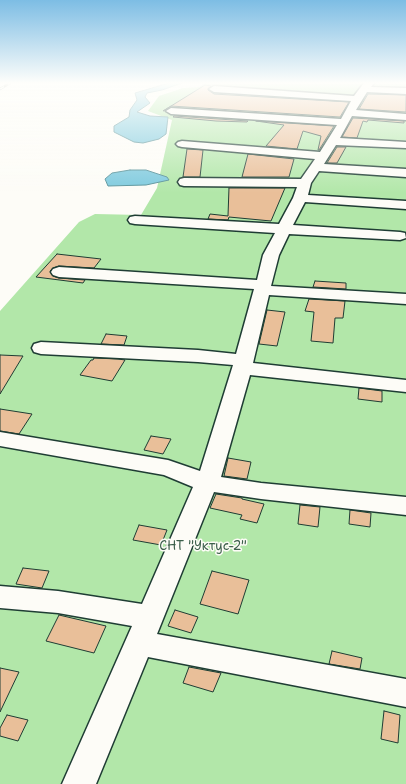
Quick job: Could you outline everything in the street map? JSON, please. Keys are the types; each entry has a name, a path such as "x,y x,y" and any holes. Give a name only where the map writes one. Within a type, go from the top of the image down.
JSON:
{"street":[{"path":"79,784 207,483 243,365 271,255 315,169 345,120"},
{"path":"182,144 315,169 406,173"},
{"path":"184,182 315,169 406,145"},
{"path":"315,169 406,204"},
{"path":"135,220 400,236"},
{"path":"59,272 406,299"},
{"path":"41,348 198,356 243,365 406,386"},
{"path":"0,439 168,468 207,483 261,492 406,506"},
{"path":"0,597 58,602 145,630 406,693"}],"green space":[{"name":"СНТ \"Уктус-2\"","path":"172,120 406,120 406,784 0,784 0,311 79,222 95,214 141,215 157,188"}],"water":[{"path":"125,120 168,120 166,134 159,139 143,143 134,142 114,132 114,126"},
{"path":"130,170 146,170 167,177 169,180 146,185 108,186 105,179 112,173"}],"building":[{"path":"201,120 248,121 247,122"},
{"path":"352,120 380,120 404,121 404,123 368,120 367,122 363,121 357,138 342,137"},
{"path":"256,121 334,126 319,150 321,136 303,131 297,149 266,146 284,125"},
{"path":"337,147 346,147 337,163 327,163"},
{"path":"187,149 203,150 200,177 183,177"},
{"path":"248,154 294,159 289,177 242,177"},
{"path":"229,188 285,188 271,221 229,217 228,220 208,219 210,214 228,216"},
{"path":"57,254 101,259 94,268 59,266 50,271 53,276 59,278 85,280 83,283 36,277"},
{"path":"315,281 346,283 346,289 313,287"},
{"path":"309,299 345,301 343,318 335,318 333,343 311,341 314,312 305,311"},
{"path":"267,310 285,312 277,346 259,344"},
{"path":"106,334 127,336 124,345 101,344"},
{"path":"0,355 23,356 0,394"},
{"path":"94,358 125,360 112,381 80,375"},
{"path":"359,388 382,391 382,402 358,399"},
{"path":"0,409 32,414 19,434 0,431"},
{"path":"151,436 171,439 163,454 144,450"},
{"path":"228,458 251,462 247,479 224,476"},
{"path":"216,494 242,498 264,504 257,523 240,519 242,515 210,508"},
{"path":"300,505 320,507 318,527 298,524"},
{"path":"350,510 371,513 370,527 349,524"},
{"path":"139,525 167,530 161,545 133,540"},
{"path":"23,568 49,571 42,588 16,584"},
{"path":"212,571 249,580 238,614 200,604"},
{"path":"175,610 198,617 191,633 168,626"},
{"path":"59,615 106,626 94,653 46,641"},
{"path":"332,651 362,658 360,669 329,664"},
{"path":"189,667 221,673 213,692 183,683"},
{"path":"0,668 19,672 0,712"},
{"path":"384,711 400,715 398,743 381,739"},
{"path":"7,715 28,720 18,741 0,736 0,728"}]}
